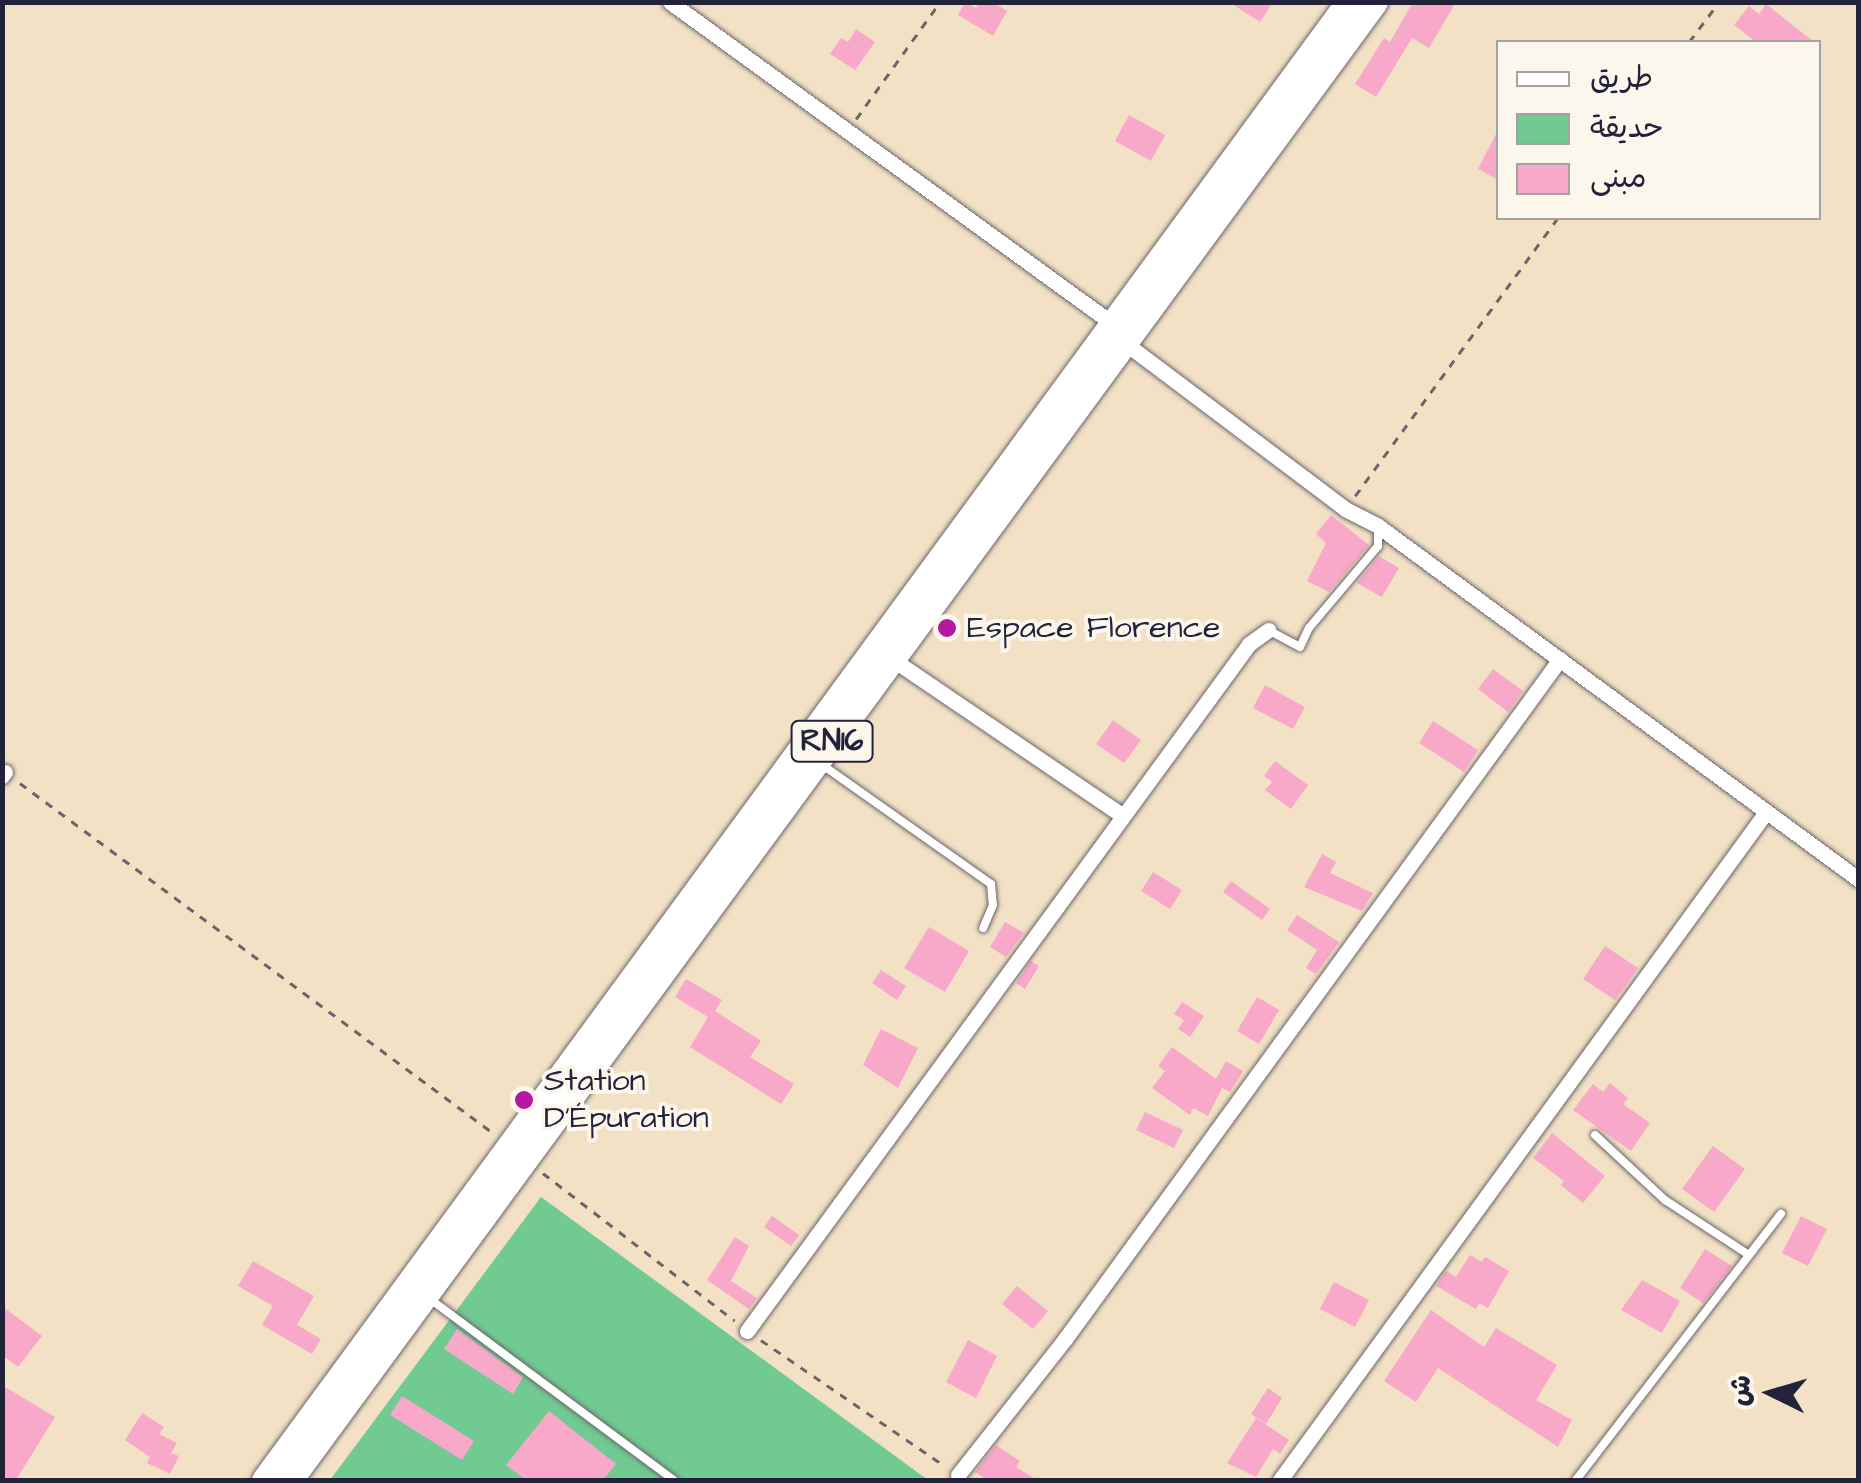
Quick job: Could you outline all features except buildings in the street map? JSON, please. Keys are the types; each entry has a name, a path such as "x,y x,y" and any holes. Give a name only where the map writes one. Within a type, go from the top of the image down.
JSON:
{"highway":[{"name":"RN16","path":"290,1480 892,660 1348,2"},
{"name":"RN16","path":"264,1480 1119,333 1376,2"}],"street":[{"path":"670,2 1119,333 1345,509 1378,526 1858,879"},
{"path":"747,1330 1249,644 1268,630"},
{"path":"892,660 1123,816"},
{"path":"958,1475 1065,1339 1560,660"},
{"path":"1280,1480 1766,812"}],"lane":[{"path":"1268,630 1300,647 1309,628 1378,546 1378,526"},
{"path":"817,762 991,884 993,905 983,928"},
{"path":"1594,1135 1665,1200 1749,1255"},
{"path":"1576,1480 1781,1214"},
{"path":"427,1296 674,1480"}],"path":[{"path":"846,133 940,2"},
{"path":"1690,40 1719,2"},
{"path":"1345,509 1557,220"},
{"path":"4,774 510,1145"}],"green space":[{"path":"541,1197 928,1480 330,1480"}],"place":[{"name":"Espace Florence","path":"947,628"},
{"name":"Station D'Épuration","path":"524,1100"}]}
